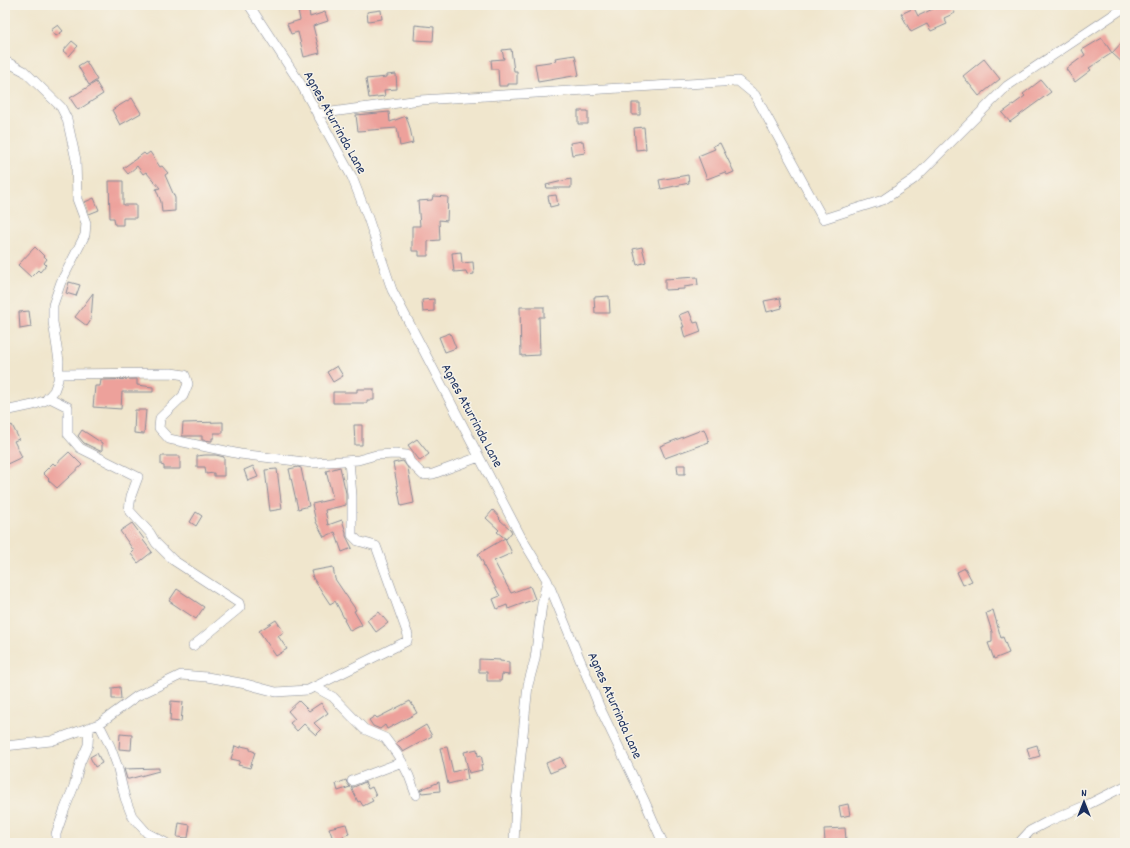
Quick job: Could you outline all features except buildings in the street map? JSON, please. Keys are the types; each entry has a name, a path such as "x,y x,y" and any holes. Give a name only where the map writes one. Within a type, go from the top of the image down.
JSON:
{"street":[{"name":"Agnes Aturrinda Lane","path":"249,5 302,86 352,176 392,290 521,537 548,580 600,708 664,843"},
{"path":"318,114 420,100 738,81 755,95 823,219 883,200 914,179 1007,86 1125,7"},
{"path":"5,61 24,70 61,107 67,119 76,160 77,199 86,223 85,235 61,282 53,305 53,322 60,361 58,380 54,391 46,400 33,405 5,411"},
{"path":"58,374 171,373 185,375 188,384 183,396 160,418 159,428 169,439 240,454 312,464 358,460 376,455 407,455 410,462 423,475 433,474 479,457"},
{"path":"48,397 68,407 68,434 80,448 138,477 130,496 129,510 150,533 156,543 173,560 239,603 239,608 193,646"},
{"path":"5,746 51,741 89,728 99,724 137,696 181,676 207,677 246,684 276,692 308,690 407,641 408,635 376,546 358,541 352,535 352,496 349,461"},
{"path":"514,843 516,803 528,685 535,659 542,604 548,580"},
{"path":"315,687 333,697 364,729 385,738 402,762 416,795"},
{"path":"99,724 110,746 117,765 125,798 132,816 147,833 166,843"},
{"path":"56,843 56,834 74,786 80,763 88,745 89,728"},
{"path":"352,781 402,762"},
{"path":"1020,843 1030,831 1125,786"}]}
